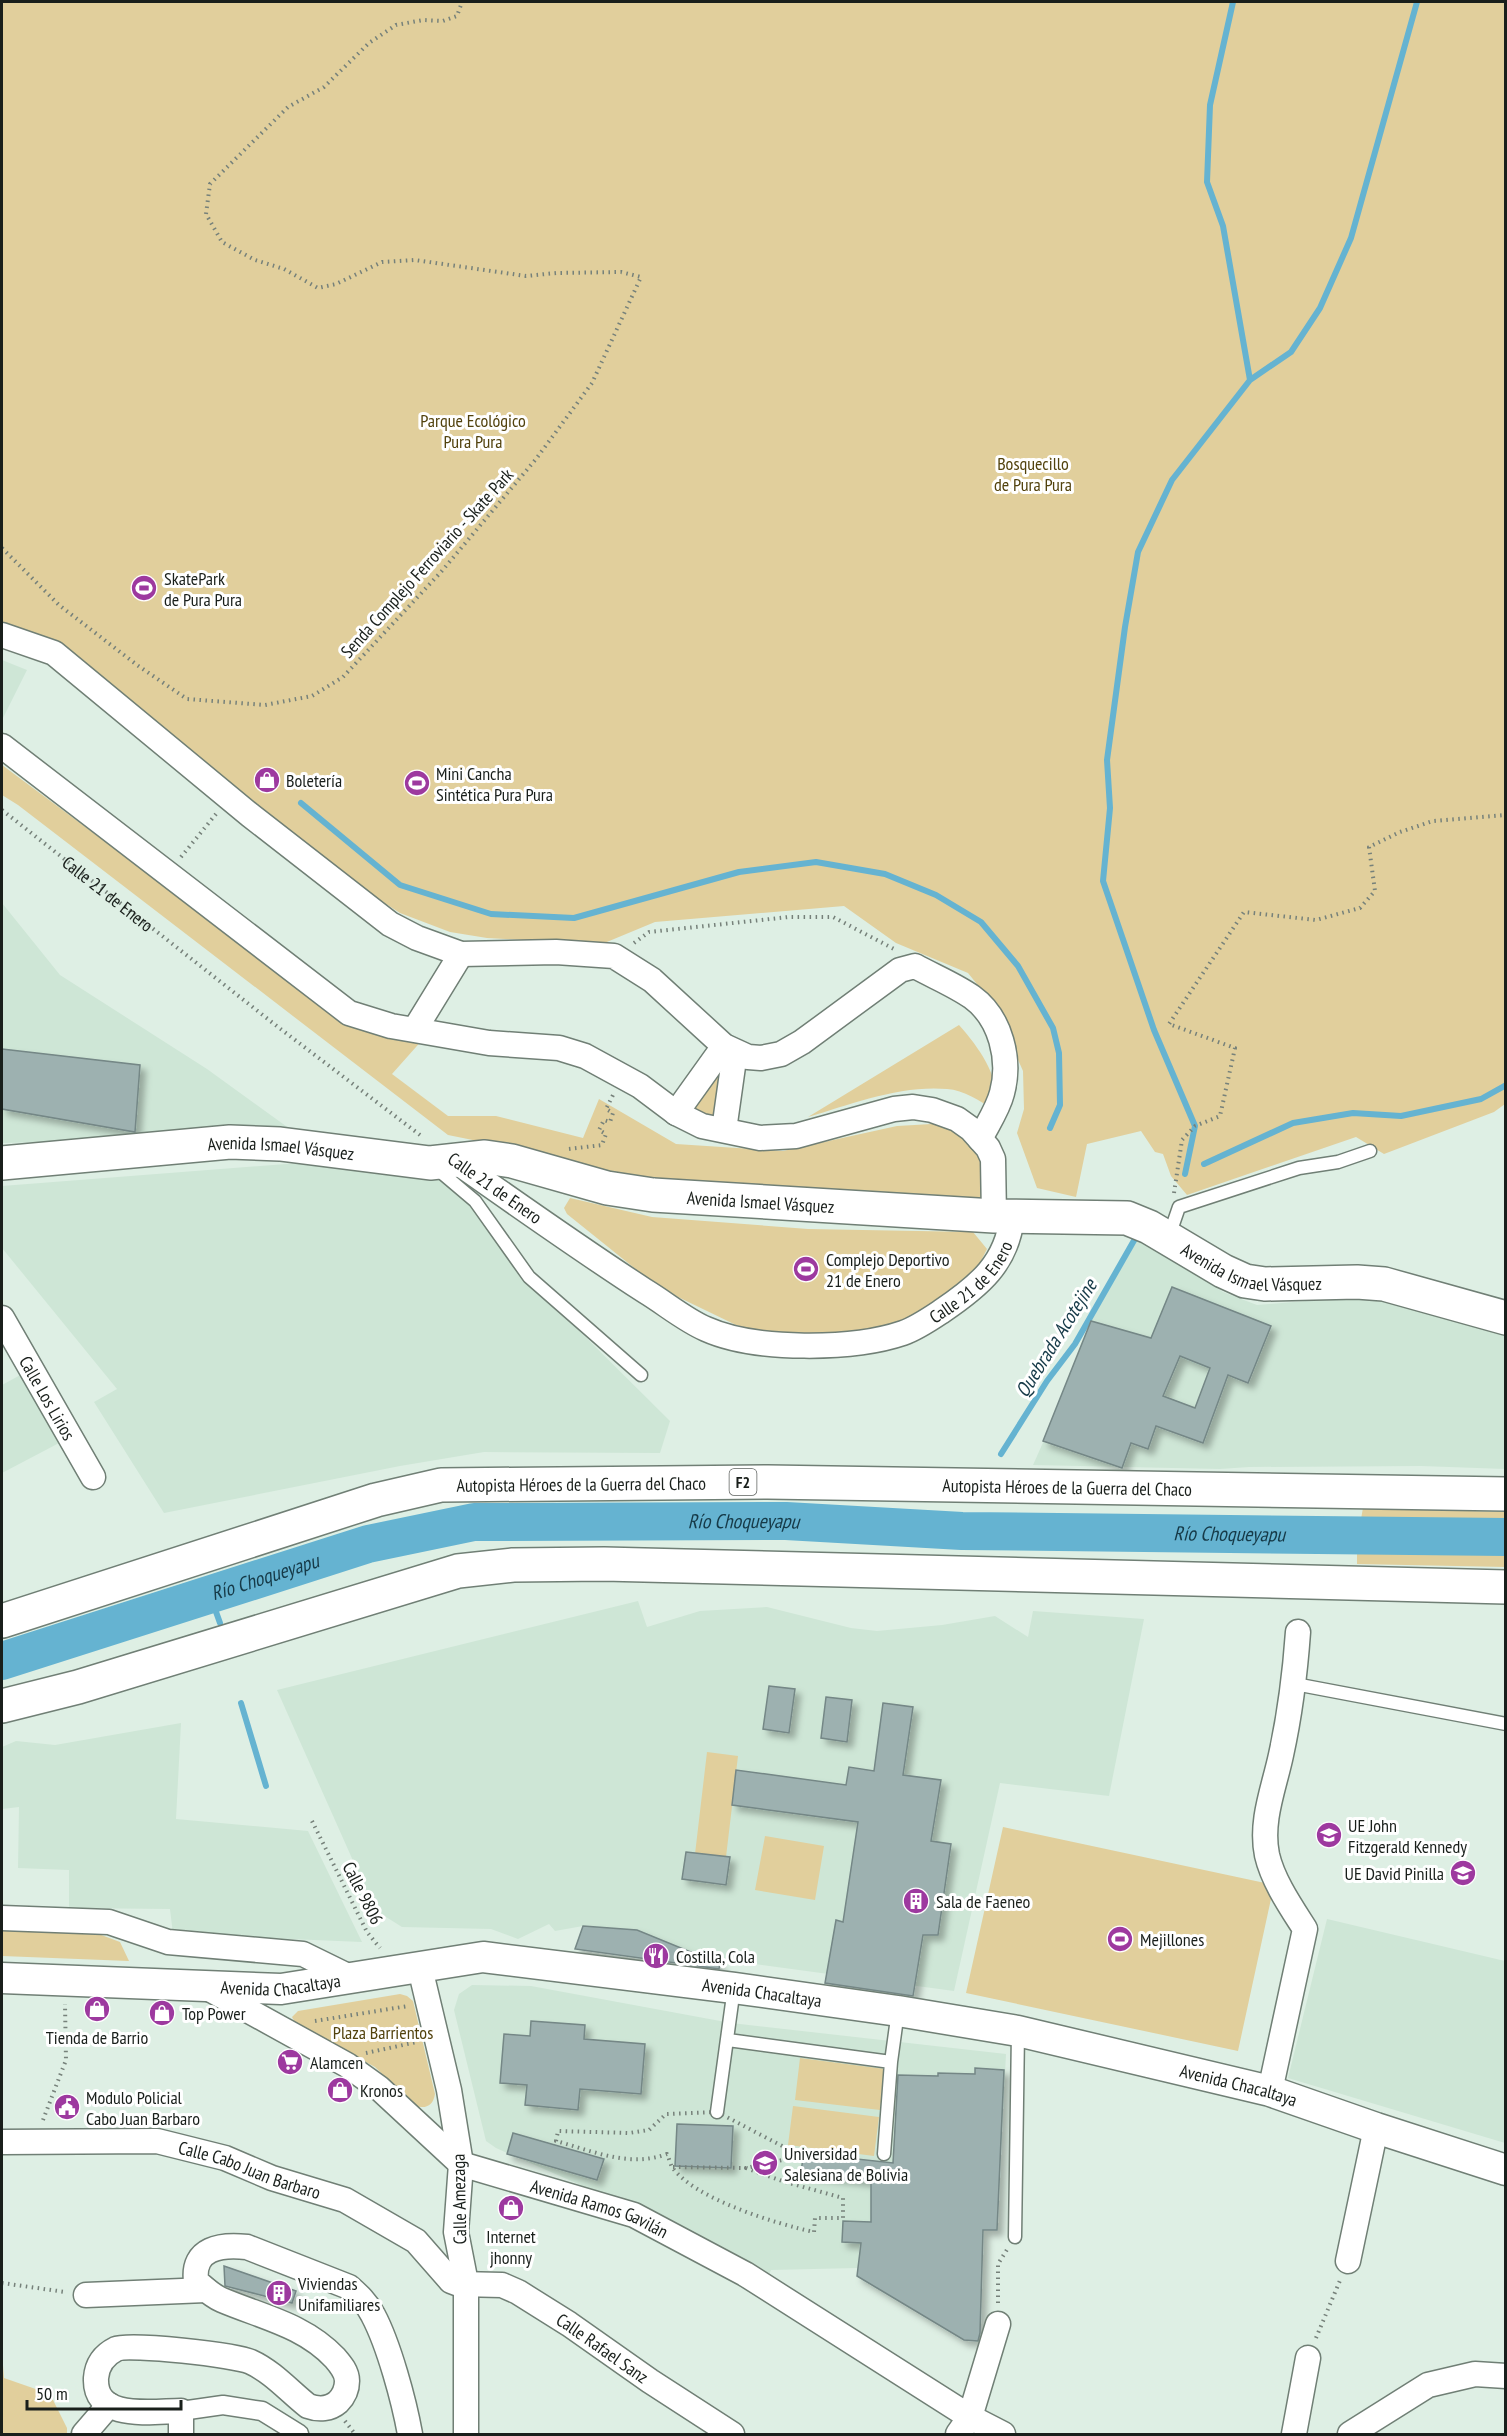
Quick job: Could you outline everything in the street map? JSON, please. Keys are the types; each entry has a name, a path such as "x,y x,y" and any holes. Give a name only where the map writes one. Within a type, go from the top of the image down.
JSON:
{"main road":[{"name":"Avenida Ismael Vásquez","path":"2,1163 230,1142 280,1144 442,1162 485,1157 513,1161 607,1188 653,1195 1003,1217 1127,1218 1149,1227 1223,1271 1245,1281 1265,1284 1357,1282 1384,1284 1506,1318"},
{"name":"Autopista Héroes de la Guerra del Chaco","path":"2,1621 376,1500 441,1485 768,1482 1506,1494"},
{"path":"2,1706 78,1687 458,1571 513,1565 604,1564 1506,1587"}],"street":[{"path":"2,635 54,653 229,797 390,924 417,938 461,954 556,952 614,956 652,980 729,1049 748,1057 760,1058 781,1054 830,1023 900,970 915,966 973,997 998,1032 1006,1056 1006,1073 1002,1095 980,1139"},
{"name":"Calle 21 de Enero","path":"2,746 167,875 350,1013 391,1026 489,1043 559,1048 585,1056 640,1086 676,1113 702,1126 760,1138 796,1136 894,1109 913,1107 932,1110 957,1119 971,1129 988,1148 993,1160 1003,1217 1010,1236 1001,1257 970,1293 903,1333 863,1342 782,1344 733,1337 706,1329 442,1162"},
{"path":"415,1029 461,954"},
{"path":"676,1113 729,1049"},
{"path":"724,1130 729,1049"},
{"name":"Calle Los Lirios","path":"2,1318 93,1477"},
{"path":"1270,2091 1305,1929 1284,1895 1267,1856 1265,1825 1295,1684 1298,1632"},
{"path":"2,1918 110,1922 168,1942 303,1954 352,1978"},
{"name":"Avenida Chacaltaya","path":"2,1978 281,1989 483,1957 734,1988 898,2011 1018,2031 1270,2091 1506,2170"},
{"name":"Calle Amezaga","path":"410,1970 449,2090 461,2164 456,2232 466,2283 466,2434"},
{"name":"Avenida Ramos Gavilán","path":"202,1985 347,2065 379,2088 461,2164 634,2215 745,2274 964,2426 1002,2434"},
{"path":"1348,2261 1376,2128"},
{"name":"Calle Cabo Juan Barbaro","path":"2,2142 157,2141 225,2158 272,2178 345,2200 416,2241 451,2281 466,2283"},
{"path":"298,2434 262,2411 224,2405 181,2423 118,2410 109,2405 98,2390 97,2372 105,2356 124,2347 209,2354 249,2361 263,2369 308,2406 317,2409 333,2406 342,2398 347,2388 347,2377 342,2366 318,2341 302,2331 220,2299 196,2281 194,2267 202,2255 216,2248 230,2245 247,2247 349,2287 361,2297 373,2314 384,2342 411,2434"},
{"name":"Calle Rafael Sanz","path":"466,2283 502,2285 518,2292 732,2434"},
{"path":"86,2295 206,2290"},
{"path":"964,2426 998,2324"},
{"path":"1294,2434 1308,2358"},
{"path":"1350,2434 1428,2385 1475,2374 1506,2376"},
{"path":"84,2434 109,2405"}],"lane":[{"path":"1168,1240 1179,1207 1299,1168 1338,1162 1370,1151"},
{"path":"442,1162 475,1201 530,1277 641,1375"},
{"path":"1295,1684 1506,1724"},
{"path":"717,2112 734,1988"},
{"path":"884,2154 891,2062 898,2011"},
{"path":"1015,2237 1018,2031"},
{"path":"728,2040 891,2062"}],"path":[{"name":"Senda Complejo Ferroviario - Skate Park","path":"2,548 59,605 137,665 187,699 265,705 312,696 343,677 441,572 536,459 592,383 641,277 621,272 526,276 415,260 382,262 336,284 318,288 284,269 255,260 222,242 206,214 210,184 288,107 324,87 369,43 396,25 423,20 442,21 457,16 462,2"},
{"path":"167,875 229,797"},
{"name":"Calle 21 de Enero","path":"2,810 278,1027 442,1162"},
{"path":"1168,1240 1182,1140 1195,1126 1220,1116 1235,1048 1169,1024 1244,912 1316,920 1360,908 1375,891 1369,847 1400,832 1433,821 1506,815"},
{"path":"614,956 650,933 789,917 833,917 883,942 901,953 915,966"},
{"path":"560,1151 602,1145 606,1134 599,1130 604,1120 610,1122 613,1113 606,1109 615,1091 620,1094 640,1086"},
{"name":"Calle 9806","path":"312,1821 367,1932 410,1970"},
{"path":"52,2121 41,2120 66,2060 65,2004"},
{"path":"308,2023 409,2006"},
{"path":"360,2054 418,2042"},
{"path":"410,2043 412,2050"},
{"path":"373,2052 378,2057"},
{"path":"673,2168 746,2168 787,2159 788,2149 717,2112 666,2114 649,2130 629,2133 558,2131 556,2142 619,2160 652,2160 667,2154 673,2168 692,2185 739,2210 789,2226 814,2232 815,2218 843,2218 843,2198 746,2168"},
{"path":"998,2324 998,2264 1015,2237"},
{"path":"1308,2358 1348,2261"},
{"path":"2,2283 86,2295"}],"shaded area":[{"path":"2,660 27,670 2,720"},
{"path":"2,903 60,975 207,1069 290,1129 214,1126 47,1142 2,1143"},
{"path":"312,1162 442,1179 471,1205 526,1278 670,1421 660,1453 484,1452 400,1466 164,1513 94,1402 117,1389 2,1248 2,1186"},
{"path":"1139,1237 1223,1292 1257,1305 1342,1298 1379,1299 1505,1334 1505,1469 1421,1466 1220,1469 1033,1465 1058,1409 1091,1321"},
{"path":"24,1373 61,1442 2,1473 2,1385"},
{"path":"638,1601 647,1627 700,1611 767,1607 851,1628 877,1631 942,1625 995,1616 1028,1637 1033,1611 1144,1619 1109,1796 1000,1783 954,1991 703,1957 637,1930 583,1926 555,1931 549,1924 518,1939 491,1929 402,1927 375,1910 277,1690"},
{"path":"181,1723 176,1819 308,1831 362,1942 173,1934 170,1909 69,1908 69,1870 18,1868 19,1807 2,1809 2,1747 16,1741 55,1745"},
{"path":"1327,1919 1505,1961 1505,2143 1288,2078"},
{"name":"Universidad Salesiana de Bolivia","path":"472,1985 531,1986 731,2023 1006,2054 997,2230 983,2230 980,2342 964,2340 857,2276 857,2268 771,2270 767,2279 649,2215 496,2148 486,2141 454,2010 459,1994"}],"green space":[{"name":"Bosquecillo de Pura Pura","path":"2,2 1505,2 1505,1104 1494,1112 1384,1154 1356,1137 1187,1195 1171,1176 1163,1154 1155,1152 1141,1131 1087,1144 1076,1197 1037,1188 1017,1133 1024,1109 1023,1071 993,1004 968,973 896,943 844,906 655,922 602,944 487,938 450,932 400,913 358,886 167,733 59,642 2,624"},
{"path":"2,765 353,1026 424,1038 392,1074 448,1116 496,1116 583,1138 599,1099 676,1144 783,1151 897,1126 949,1123 980,1154 986,1198 666,1184 448,1135 2,795"},
{"path":"959,1025 981,1053 992,1076 996,1098 993,1109 960,1091 929,1089 876,1097 808,1117"},
{"path":"725,1060 716,1120 688,1110"},
{"name":"Complejo Deportivo 21 de Enero","path":"570,1198 652,1217 808,1229 973,1232 987,1249 978,1267 953,1295 921,1315 855,1337 778,1336 736,1325 678,1297 638,1271 567,1214 564,1208"},
{"path":"1363,1508 1505,1512 1505,1531 1359,1530"},
{"path":"1357,1549 1505,1553 1505,1567 1357,1564"},
{"path":"707,1752 738,1756 726,1857 695,1854"},
{"name":"Mejillones","path":"1003,1827 1274,1885 1238,2051 966,1993"},
{"path":"765,1836 824,1846 815,1900 755,1890"},
{"path":"2,1928 88,1930 120,1942 129,1961 2,1956"},
{"name":"Plaza Barrientos","path":"400,1994 413,2001 435,2094 431,2104 426,2107 415,2106 375,2067 296,2024 292,2017 298,2011"},
{"path":"800,2058 885,2069 880,2110 795,2100"},
{"path":"793,2106 879,2117 874,2156 788,2145"},
{"path":"2,2352 4,2378 50,2394 67,2428 67,2434 2,2434"}],"building":[{"path":"2,1049 140,1065 135,1132 2,1109"},
{"path":"1172,1287 1271,1326 1248,1383 1228,1375 1203,1443 1156,1426 1148,1449 1131,1443 1122,1468 1043,1441 1091,1321 1151,1338","holes":["1180,1356 1210,1368 1195,1408 1163,1396"]},
{"path":"769,1686 795,1689 789,1733 763,1729"},
{"path":"826,1697 852,1700 847,1742 821,1738"},
{"path":"883,1703 913,1707 903,1775 941,1780 931,1841 951,1844 938,1935 923,1935 913,1996 825,1983 836,1920 843,1922 858,1822 732,1805 736,1770 846,1785 849,1767 874,1771"},
{"path":"686,1852 730,1857 726,1885 682,1879"},
{"path":"583,1926 637,1930 720,1964 719,1969 575,1949"},
{"path":"531,2021 585,2025 584,2039 645,2044 641,2094 580,2089 578,2110 525,2105 527,2085 500,2083 504,2034 530,2036"},
{"path":"975,2068 1004,2070 997,2230 983,2230 978,2341 964,2340 857,2276 861,2243 842,2242 843,2221 871,2222 871,2181 801,2173 803,2157 839,2161 839,2157 893,2163 898,2075 975,2074"},
{"path":"677,2124 733,2126 731,2168 675,2166"},
{"path":"513,2133 604,2159 597,2180 507,2154"},
{"name":"Viviendas Unifamiliares","path":"224,2266 296,2291 292,2303 225,2286"}],"waterway":[{"path":"1233,2 1210,105 1207,182 1223,226 1250,380"},
{"path":"1185,1174 1195,1126 1154,1030 1103,881 1110,808 1107,760 1125,627 1138,552 1172,480 1250,380 1291,352 1320,308 1351,238 1417,2"},
{"path":"301,803 400,885 491,914 574,918 739,872 816,862 885,874 936,895 981,922 1018,966 1053,1028 1059,1053 1060,1105 1050,1128"},
{"name":"Quebrada Acotejine","path":"1204,1164 1293,1123 1353,1113 1401,1116 1481,1099 1506,1085"},
{"name":"Quebrada Acotejine","path":"1001,1454 1047,1381 1075,1344 1136,1237"},
{"name":"Río Choqueyapu","path":"2,1661 368,1544 474,1522 786,1521 962,1531 1506,1537"},
{"path":"210,1595 220,1623"},
{"path":"241,1703 266,1786"}],"place":[{"name":"SkatePark de Pura Pura","path":"144,588"},
{"name":"Boletería","path":"267,780"},
{"name":"Mini Cancha Sintética Pura Pura","path":"417,783"},
{"name":"Complejo Deportivo 21 de Enero","path":"806,1269"},
{"name":"UE John Fitzgerald Kennedy","path":"1329,1835"},
{"name":"UE David Pinilla","path":"1463,1873"},
{"name":"Sala de Faeneo","path":"916,1901"},
{"name":"Mejillones","path":"1120,1939"},
{"name":"Costilla, Cola","path":"656,1956"},
{"name":"Tienda de Barrio","path":"97,2009"},
{"name":"Top Power","path":"162,2013"},
{"name":"Alamcen","path":"290,2062"},
{"name":"Kronos","path":"340,2090"},
{"name":"Modulo Policial Cabo Juan Barbaro","path":"67,2107"},
{"name":"Universidad Salesiana de Bolivia","path":"765,2163"},
{"name":"Internet jhonny","path":"511,2208"},
{"name":"Viviendas Unifamiliares","path":"279,2293"}],"park label":[{"name":"Parque Ecológico Pura Pura","path":"473,430"}]}
